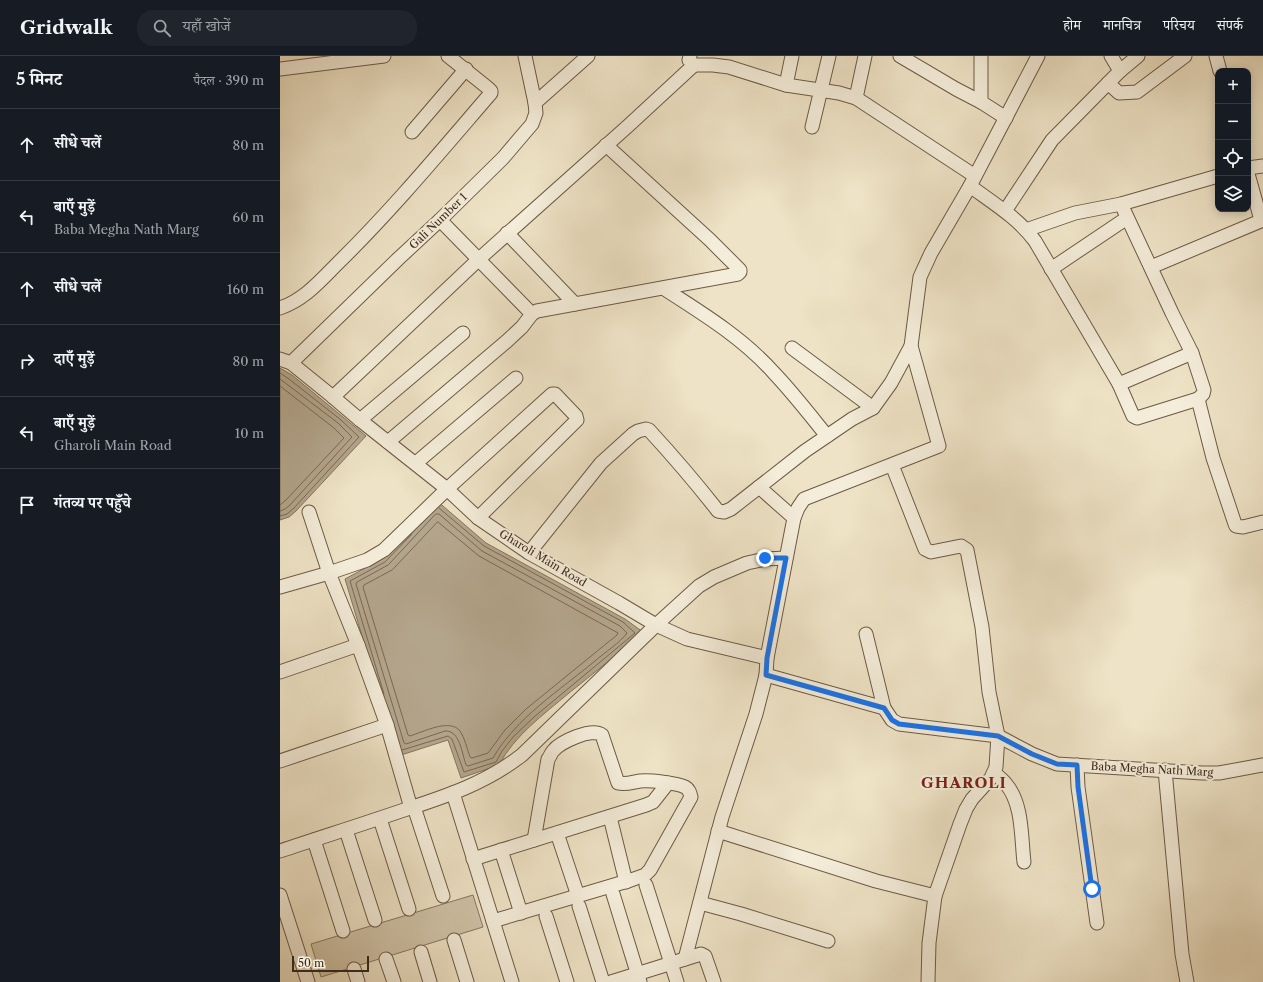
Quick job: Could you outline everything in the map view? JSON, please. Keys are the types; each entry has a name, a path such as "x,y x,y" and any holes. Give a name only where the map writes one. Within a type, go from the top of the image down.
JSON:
{"street":[{"path":"280,69 384,56"},
{"path":"280,308 289,305 305,295 369,233 491,93 490,90 466,69 448,56"},
{"path":"535,103 588,56"},
{"path":"786,85 792,56"},
{"path":"812,127 829,56"},
{"path":"856,98 865,56"},
{"path":"900,56 1006,118"},
{"path":"981,102 982,56"},
{"path":"530,553 601,463 638,431 646,429 649,430 696,483 718,511 724,512 731,509 805,451 852,419 873,408 891,383 911,346 920,277 931,253 973,181 1038,56"},
{"path":"1111,56 1120,72"},
{"path":"1005,211 1052,140 1108,83 1138,56"},
{"path":"1108,83 1119,93 1137,92 1185,56"},
{"path":"1216,56 1219,68"},
{"name":"Gali Number 1","path":"285,361 440,220 503,158 532,124 536,113 535,103 525,57"},
{"path":"333,397 479,258 508,234 606,145 694,60 729,67 786,85 821,90 856,98 973,181 1026,230 1035,241 1119,384 1135,418 1198,399 1203,394 1204,390 1192,353 1121,204"},
{"path":"412,132 466,69"},
{"path":"388,442 507,341 522,327 532,314 543,310 738,274 740,270 710,240 606,145"},
{"path":"1251,168 1263,166"},
{"path":"1151,267 1262,220 1249,176"},
{"path":"1026,230 1075,213 1121,204 1215,177"},
{"path":"1051,269 1127,218"},
{"path":"440,220 479,258 532,314"},
{"path":"508,234 575,304"},
{"path":"663,288 702,314 746,347 774,372 827,436"},
{"path":"360,420 463,333"},
{"path":"685,959 718,831 756,714 766,675 767,658 786,558 794,518 798,508 804,499 939,446 911,346"},
{"path":"792,348 873,408"},
{"path":"1119,384 1192,353"},
{"name":"Gharoli Main Road","path":"285,361 416,463 478,518 530,553 620,603 656,625 687,639 767,658"},
{"path":"416,463 516,378"},
{"path":"280,587 367,560 384,550 446,489 552,394 555,394 576,416 577,420 478,518"},
{"path":"1198,399 1213,458 1236,526 1243,527 1263,522"},
{"path":"892,465 925,549 931,552 961,546 967,550 982,628 989,692 998,736 994,773 972,799 966,810 935,896 929,943 928,982"},
{"path":"759,487 794,518"},
{"path":"309,512 329,573 387,725 442,896"},
{"path":"280,850 380,819 453,793 492,776 522,755 656,625 699,586 714,577 747,563 765,558 786,558"},
{"path":"866,634 884,708 892,720 899,724 998,736"},
{"path":"280,672 358,646"},
{"path":"766,675 884,708"},
{"path":"280,761 387,725"},
{"path":"493,921 521,913 579,901 645,875 650,870 691,797 689,790 685,787 668,783 641,781 623,784 618,783 616,781 604,739 600,733 588,733 564,743 553,751 548,759 534,840"},
{"name":"Baba Megha Nath Marg","path":"998,736 1032,754 1057,764 1202,773 1219,773 1263,765"},
{"path":"1077,765 1078,787 1097,923"},
{"path":"1165,770 1182,954 1187,982"},
{"path":"994,773 1006,784 1014,797 1019,812 1024,862"},
{"path":"473,859 650,804 668,783"},
{"path":"453,793 512,982"},
{"path":"610,817 626,882"},
{"path":"380,819 409,909"},
{"path":"346,830 375,920"},
{"path":"718,831 876,881 935,896"},
{"path":"557,833 603,982"},
{"path":"314,840 343,931"},
{"path":"501,850 521,913"},
{"path":"646,885 677,982"},
{"path":"612,894 639,978"},
{"path":"280,895 308,982"},
{"path":"700,903 828,941"},
{"path":"546,916 567,982"},
{"path":"454,940 467,982"},
{"path":"421,952 430,982"},
{"path":"611,982 639,978 671,964 701,954 705,956 714,982"},
{"path":"386,959 394,982"},
{"path":"354,969 358,982"}],"shaded area":[{"path":"473,895 483,927 321,977 311,944"}],"water":[{"path":"280,368 292,375 366,436 296,511 289,517 280,520"},
{"path":"436,500 486,543 625,619 643,632 530,726 513,744 499,765 461,778 448,740 398,756 345,579 382,559"}],"district":[{"name":"GHAROLI","path":"964,783"}],"route":[{"path":"765,558 786,558 767,658 766,675 884,708 895,723 998,736 1032,754 1057,764 1077,765 1078,787 1092,889"}]}
